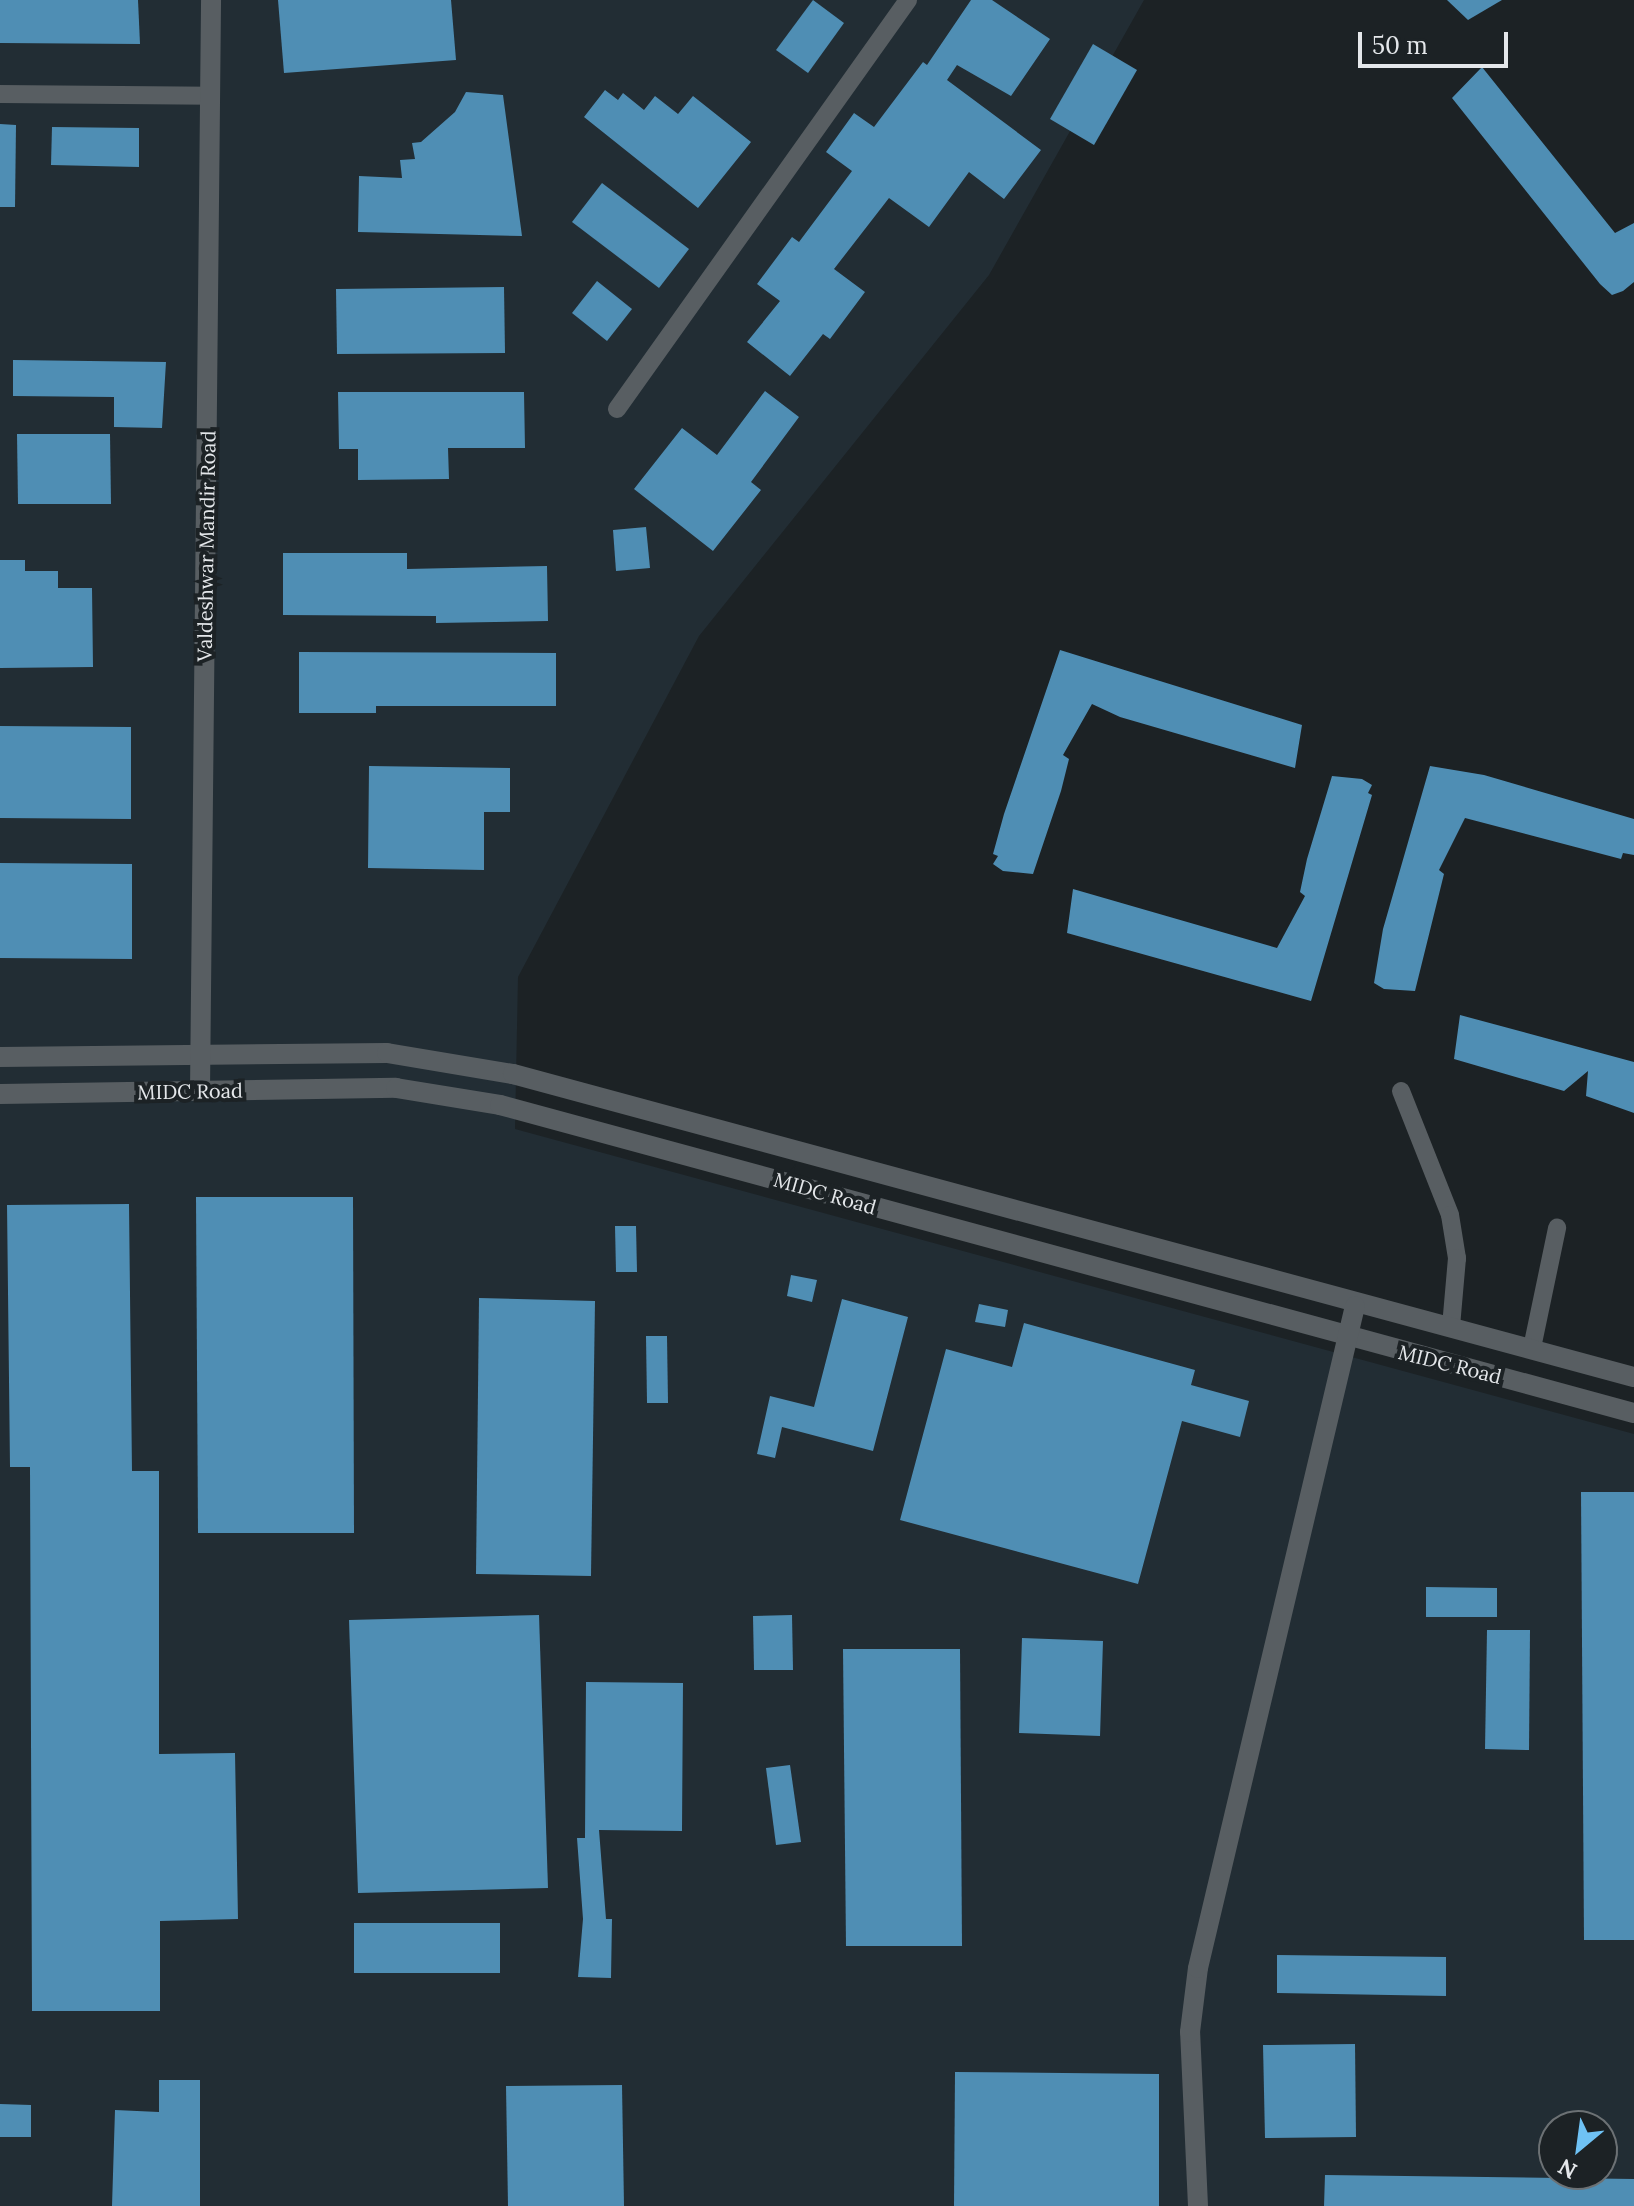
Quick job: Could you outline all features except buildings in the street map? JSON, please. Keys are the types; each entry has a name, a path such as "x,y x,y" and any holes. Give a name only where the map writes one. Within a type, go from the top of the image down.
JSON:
{"main road":[{"name":"Valdeshwar Mandir Road","path":"200,1091 211,0"},
{"name":"MIDC Road","path":"0,1057 387,1053 513,1074 1355,1306 1451,1327 1634,1377"},
{"name":"MIDC Road","path":"0,1094 396,1088 500,1105 1347,1339 1470,1367 1634,1413"},
{"path":"1198,2206 1190,2032 1198,1968 1355,1306"}],"street":[{"path":"617,409 908,0"},
{"path":"0,94 211,96"},
{"path":"1401,1091 1450,1215 1457,1258 1451,1327"},
{"path":"1532,1348 1557,1228"}],"shaded area":[{"path":"0,0 1144,0 989,275 699,636 518,977 515,1129 1634,1434 1634,2206 0,2206"}]}
